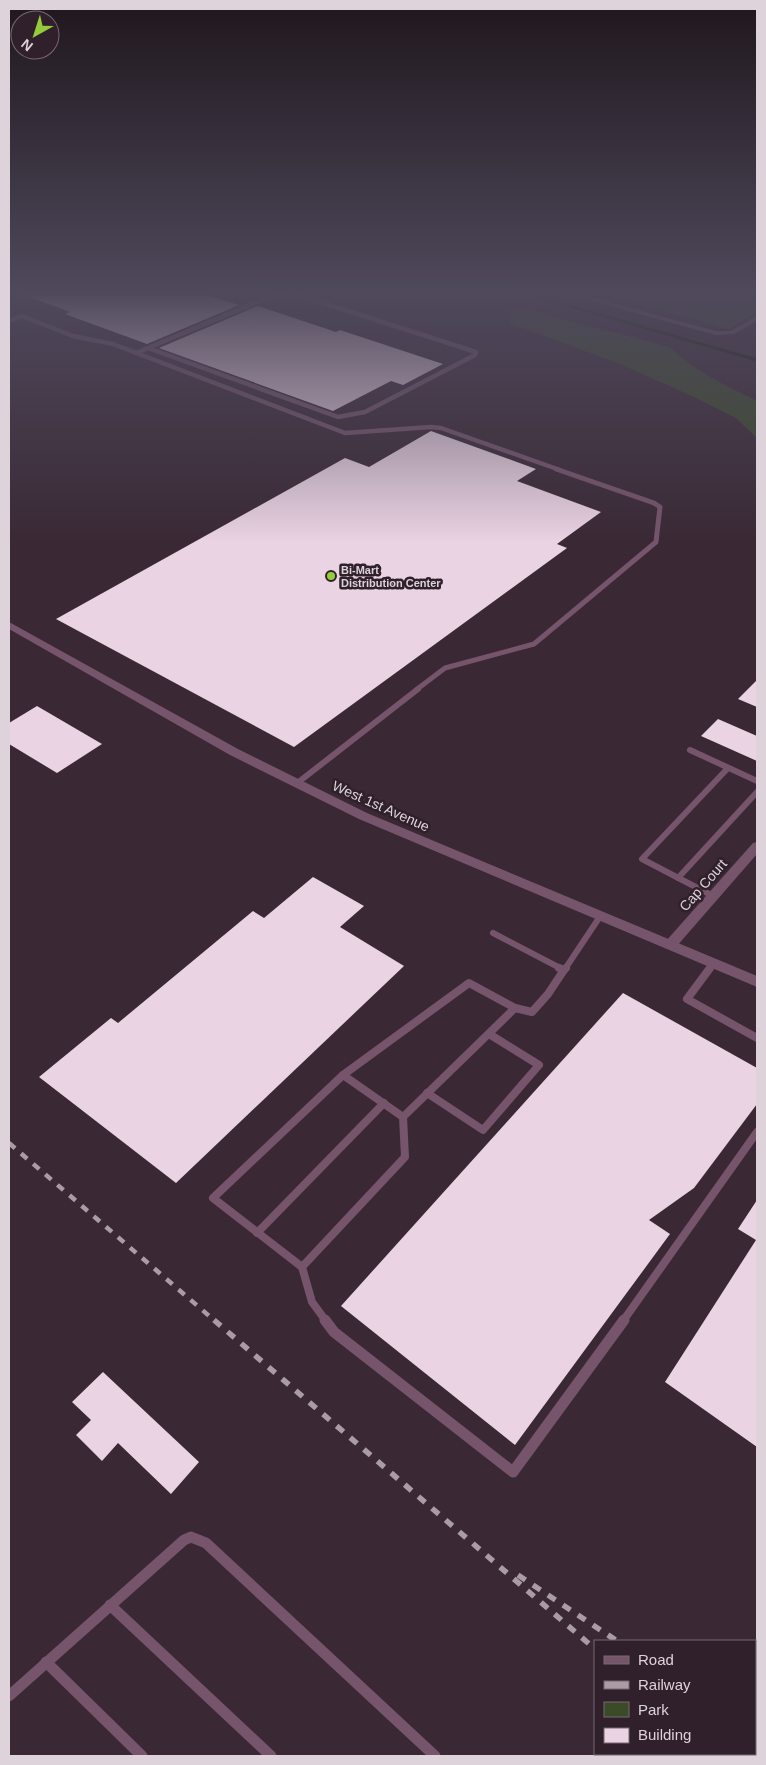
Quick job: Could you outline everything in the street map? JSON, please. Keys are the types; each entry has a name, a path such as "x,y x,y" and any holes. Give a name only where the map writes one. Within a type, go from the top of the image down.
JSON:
{"street":[{"name":"West 1st Avenue","path":"9,625 234,752 363,816 671,944 757,982"},
{"name":"Cap Court","path":"671,944 757,846"}],"lane":[{"path":"200,377 345,433 431,427 441,428 654,503 660,507 656,542 534,644 445,668 296,784"},
{"path":"229,377 338,417 365,412 432,377"},
{"path":"690,750 757,781"},
{"path":"713,896 642,859 728,768"},
{"path":"678,878 757,792"},
{"path":"601,915 548,994 532,1012 514,1008 469,983 343,1075 212,1198 302,1267 312,1302 334,1332 513,1472 680,1242 757,1132"},
{"path":"493,933 564,970"},
{"path":"713,963 687,999 757,1038"},
{"path":"302,1267 405,1157 403,1117 514,1008"},
{"path":"427,1093 483,1130 539,1065 489,1034"},
{"path":"343,1075 403,1117"},
{"path":"257,1232 384,1103"},
{"path":"9,1696 184,1540 191,1537 199,1538 435,1756"},
{"path":"110,1606 271,1756"},
{"path":"46,1662 142,1756"}],"green space":[{"path":"650,377 711,377 757,401 757,438 736,418"}],"building":[{"path":"240,377 418,377 403,385 391,381 333,411"},
{"name":"Bi-Mart Distribution Center","path":"431,431 536,469 517,481 601,512 557,544 567,548 294,747 56,619 345,458 369,467"},
{"path":"757,680 757,707 738,699"},
{"path":"37,706 102,744 57,773 9,744 9,723"},
{"path":"718,719 757,736 757,761 701,736"},
{"path":"313,877 364,906 340,927 404,966 176,1183 39,1077 111,1018 118,1023 253,911 264,918"},
{"path":"623,993 757,1068 757,1104 694,1188 649,1220 670,1234 515,1445 341,1306"},
{"path":"757,1200 757,1447 665,1382 756,1240 738,1229"},
{"path":"103,1372 199,1462 171,1494 118,1443 102,1461 76,1435 91,1420 72,1402"}],"railway":[{"path":"9,1143 215,1321"},
{"path":"214,1320 594,1648"},
{"path":"518,1575 616,1640"}],"place":[{"name":"Bi-Mart Distribution Center","path":"331,576"}]}
